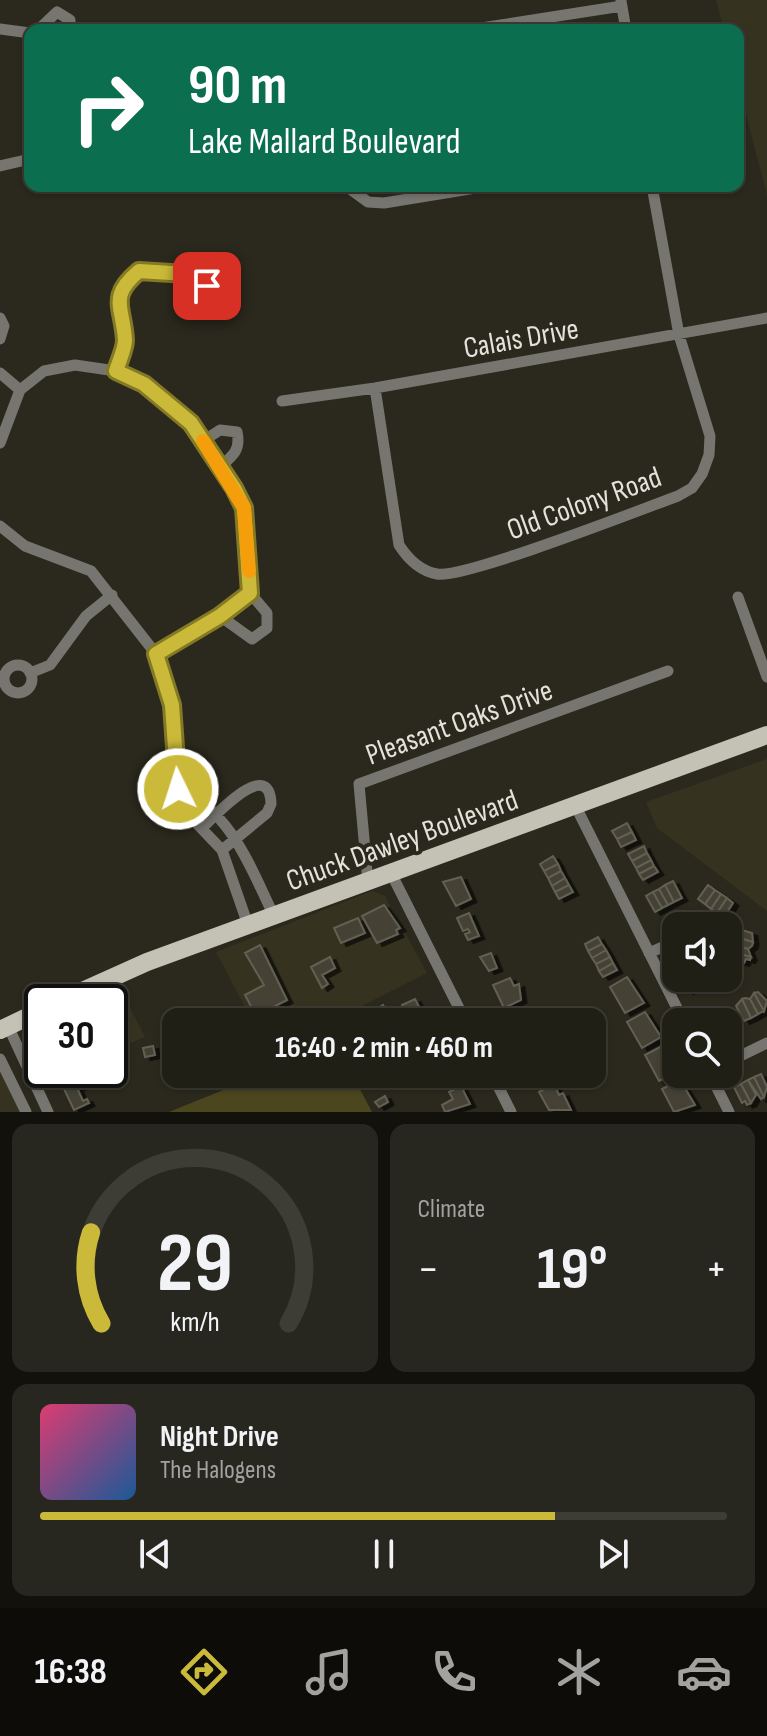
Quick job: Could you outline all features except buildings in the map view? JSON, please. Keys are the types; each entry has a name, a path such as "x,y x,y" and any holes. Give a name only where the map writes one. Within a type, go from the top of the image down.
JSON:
{"main road":[{"name":"Chuck Dawley Boulevard","path":"98,984 147,962 392,875 767,735"},
{"path":"4,1028 24,1019"}],"street":[{"path":"502,24 621,3 625,24"},
{"path":"44,24 57,12 70,20 70,24"},
{"path":"0,29 24,32"},
{"path":"0,166 24,160"},
{"path":"354,192 368,202 384,203 451,192"},
{"name":"Old Colony Road","path":"375,388 399,545 407,558 437,574 454,574 664,502 692,488 709,455 710,436 679,335 653,192"},
{"path":"116,371 125,342 117,302 125,283 139,271 187,274"},
{"path":"0,318 4,332 0,339"},
{"name":"Calais Drive","path":"282,401 375,388 767,318"},
{"path":"0,443 20,390 44,371 75,365 116,371 144,384 166,401 191,423 244,508 250,593 267,613 267,628 252,639 220,616"},
{"path":"0,373 20,390"},
{"path":"203,441 220,430 237,432 239,444 234,455 220,467"},
{"path":"0,526 25,546 91,571 156,654 172,705 181,807 222,850 248,925"},
{"path":"156,654 220,616 250,593"},
{"path":"30,673 50,665 86,616 112,595"},
{"path":"738,597 767,677"},
{"name":"Pleasant Oaks Drive","path":"368,883 359,784 668,671"},
{"path":"203,827 251,786 267,791 271,804 267,813 222,850"},
{"path":"178,789 193,795 216,815 235,839 274,916"},
{"path":"575,805 677,1008"},
{"path":"392,875 459,1008"},
{"path":"649,953 662,947"},
{"path":"4,1028 24,1062"},
{"path":"742,1055 767,1043"},
{"path":"0,1059 26,1112"},
{"path":"8,1075 24,1068"},
{"path":"37,1088 48,1112"},
{"path":"499,1088 511,1112"},
{"path":"717,1088 729,1112"}],"shaded area":[{"path":"716,0 767,0 767,195 744,107 744,24 722,24"},
{"path":"767,759 767,911 657,828 646,802"},
{"path":"372,891 385,896 427,973 358,1008 246,1008 216,952"},
{"path":"128,1004 145,1037 128,1044"},
{"path":"0,1066 22,1112 0,1112"},
{"path":"228,1088 359,1088 372,1112 169,1112"}],"slow traffic":[{"path":"203,441 244,508 249,571"}],"route":[{"path":"178,789 172,705 156,654 220,616 250,593 244,508 191,423 144,384 116,371 125,342 117,302 125,283 139,271 187,274 196,286 207,286"}]}
